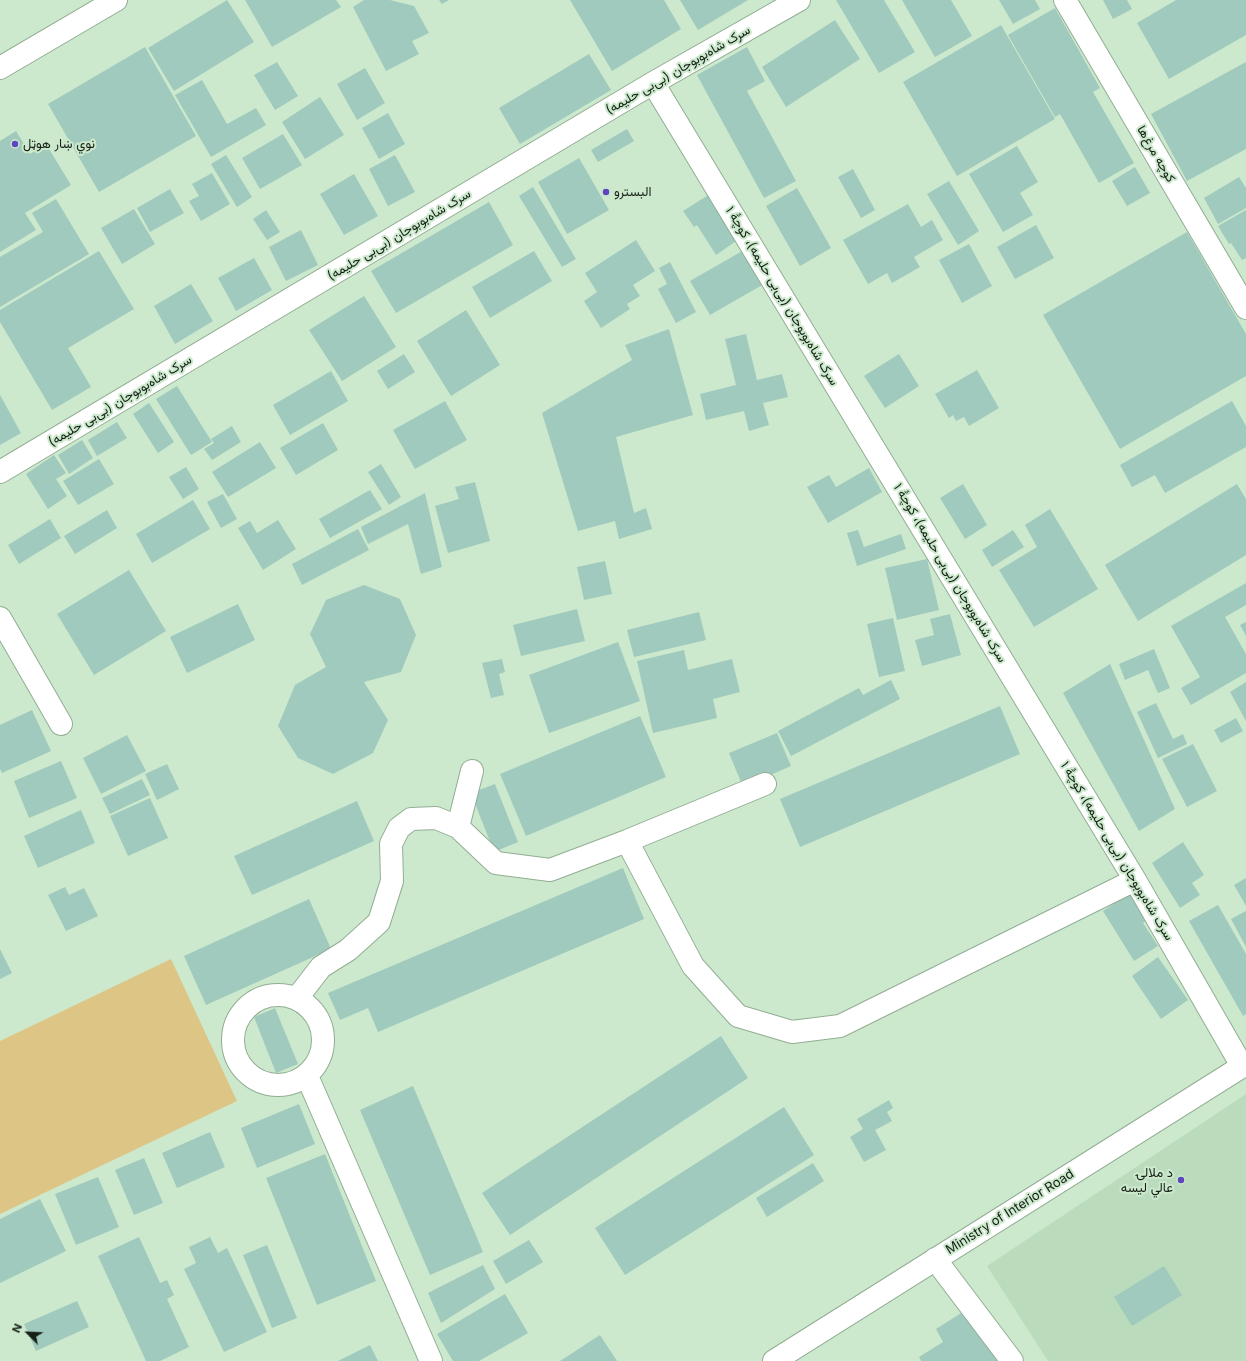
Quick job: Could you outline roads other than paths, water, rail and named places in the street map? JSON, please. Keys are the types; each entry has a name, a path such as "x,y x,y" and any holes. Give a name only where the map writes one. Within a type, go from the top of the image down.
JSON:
{"street":[{"path":"0,68 116,0"},
{"name":"سرک شاه‌بوبوجان (بی‌بی حلیمه)","path":"0,472 653,83 799,0"},
{"name":"کوچه مرغ‌ها","path":"1065,0 1246,308"},
{"name":"سرک شاه‌بوبوجان (بی‌بی حلیمه)، کوچۀ ۱","path":"653,83 1135,880 1244,1065"},
{"path":"0,618 61,724"},
{"path":"458,827 472,771"},
{"path":"297,998 322,967 348,950 379,922 392,881 391,844 399,828 411,819 436,818 458,827 496,863 550,870 627,842 765,784"},
{"path":"627,842 693,966 738,1016 792,1032 840,1026 1135,880"},
{"path":"269,994 297,998 315,1012 324,1034 321,1057 308,1076 282,1087 255,1080 236,1060 232,1033 244,1008 269,994"},
{"name":"Ministry of Interior Road","path":"774,1361 1244,1065"},
{"path":"308,1076 431,1361"},
{"path":"935,1259 1012,1361"}],"place":[{"name":"نوي ښار هوټل","path":"15,144"},
{"name":"البسترو","path":"606,192"},
{"name":"د ملالۍ عالي لیسه","path":"1181,1180"}]}
